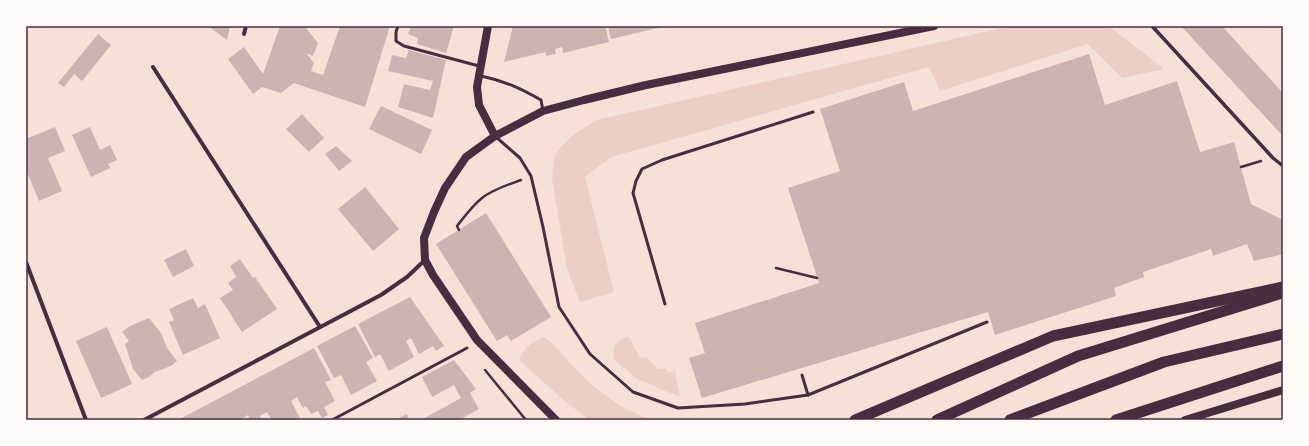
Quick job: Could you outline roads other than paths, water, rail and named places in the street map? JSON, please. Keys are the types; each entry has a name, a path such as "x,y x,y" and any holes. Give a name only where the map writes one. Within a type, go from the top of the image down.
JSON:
{"highway":[{"path":"855,420 1052,336 1283,286"},
{"path":"937,420 1078,356 1283,293"},
{"path":"1010,420 1164,362 1283,334"},
{"path":"1116,420 1283,366"}],"main road":[{"path":"488,26 477,87 479,105 495,136"},
{"path":"556,420 477,340 433,275 425,260 424,238 434,212 445,188 466,157 495,136 543,111 646,86 934,26"},
{"path":"1185,420 1283,390"}],"street":[{"path":"244,34 246,26"},
{"path":"1152,26 1273,158 1283,166"},
{"path":"153,67 320,327"},
{"path":"144,420 381,295 407,277 425,260"},
{"path":"26,262 86,420"}],"lane":[{"path":"398,26 396,41 404,46 481,67"},
{"path":"479,75 520,88 541,100 543,111"},
{"path":"665,304 633,193 636,181 642,169 662,160 813,112"},
{"path":"495,136 520,158 531,176 559,307 590,354 633,392 678,408 745,404 808,395 988,322"},
{"path":"332,420 467,348"},
{"path":"802,375 808,395"}]}
